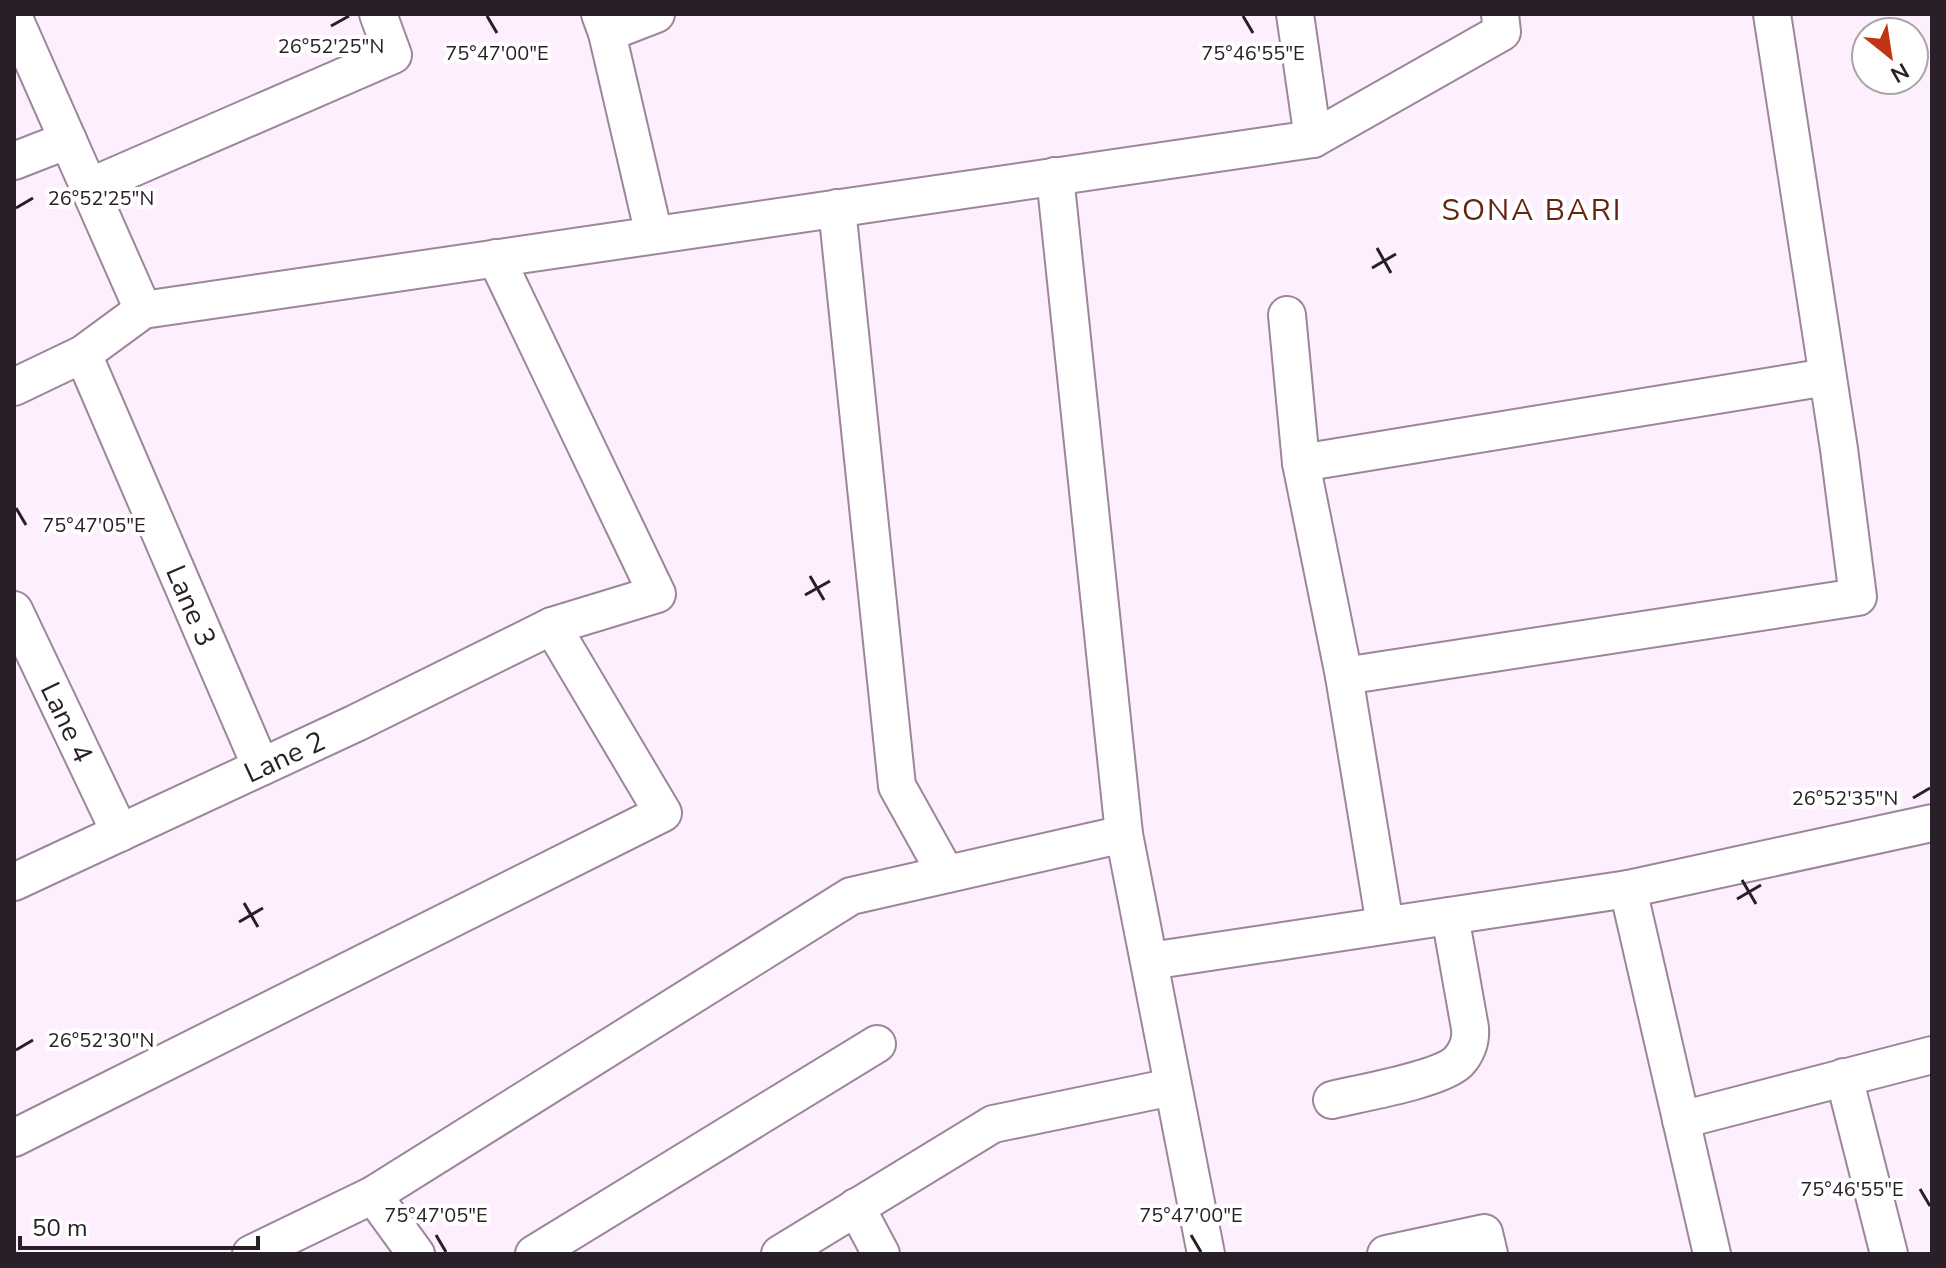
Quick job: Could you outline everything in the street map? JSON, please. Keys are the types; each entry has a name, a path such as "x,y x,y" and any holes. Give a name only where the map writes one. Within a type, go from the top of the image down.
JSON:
{"street":[{"path":"89,187 393,55 378,14"},
{"path":"654,235 604,23 656,14"},
{"path":"1295,14 1313,139"},
{"path":"14,387 83,354 143,310 1313,139 1502,32 1500,14"},
{"path":"1344,676 1858,597 1839,449 1772,14"},
{"path":"14,18 143,310"},
{"path":"14,161 68,140"},
{"path":"1055,176 1124,834 1206,1254"},
{"path":"837,208 897,786 946,874"},
{"name":"Lane 2","path":"14,882 552,626 657,594 496,258"},
{"path":"1287,315 1301,463 1344,676 1385,925"},
{"name":"Lane 3","path":"83,354 261,767"},
{"path":"1301,463 1827,377"},
{"name":"Lane 4","path":"14,610 120,833"},
{"path":"14,1138 663,813 552,626"},
{"path":"1150,961 1628,889 1932,823"},
{"path":"251,1254 373,1195 851,896 1124,834"},
{"path":"1628,889 1712,1254"},
{"path":"1332,1100 1438,1073 1457,1062 1471,1043 1450,916"},
{"path":"534,1254 575,1243 877,1044"},
{"path":"1681,1120 1932,1055"},
{"path":"1844,1077 1889,1254"},
{"path":"780,1254 993,1124 1172,1087"},
{"path":"373,1195 416,1254"},
{"path":"856,1207 881,1254"},
{"path":"1386,1254 1484,1233 1489,1254"}],"district":[{"name":"SONA BARI","path":"1532,210"}]}
